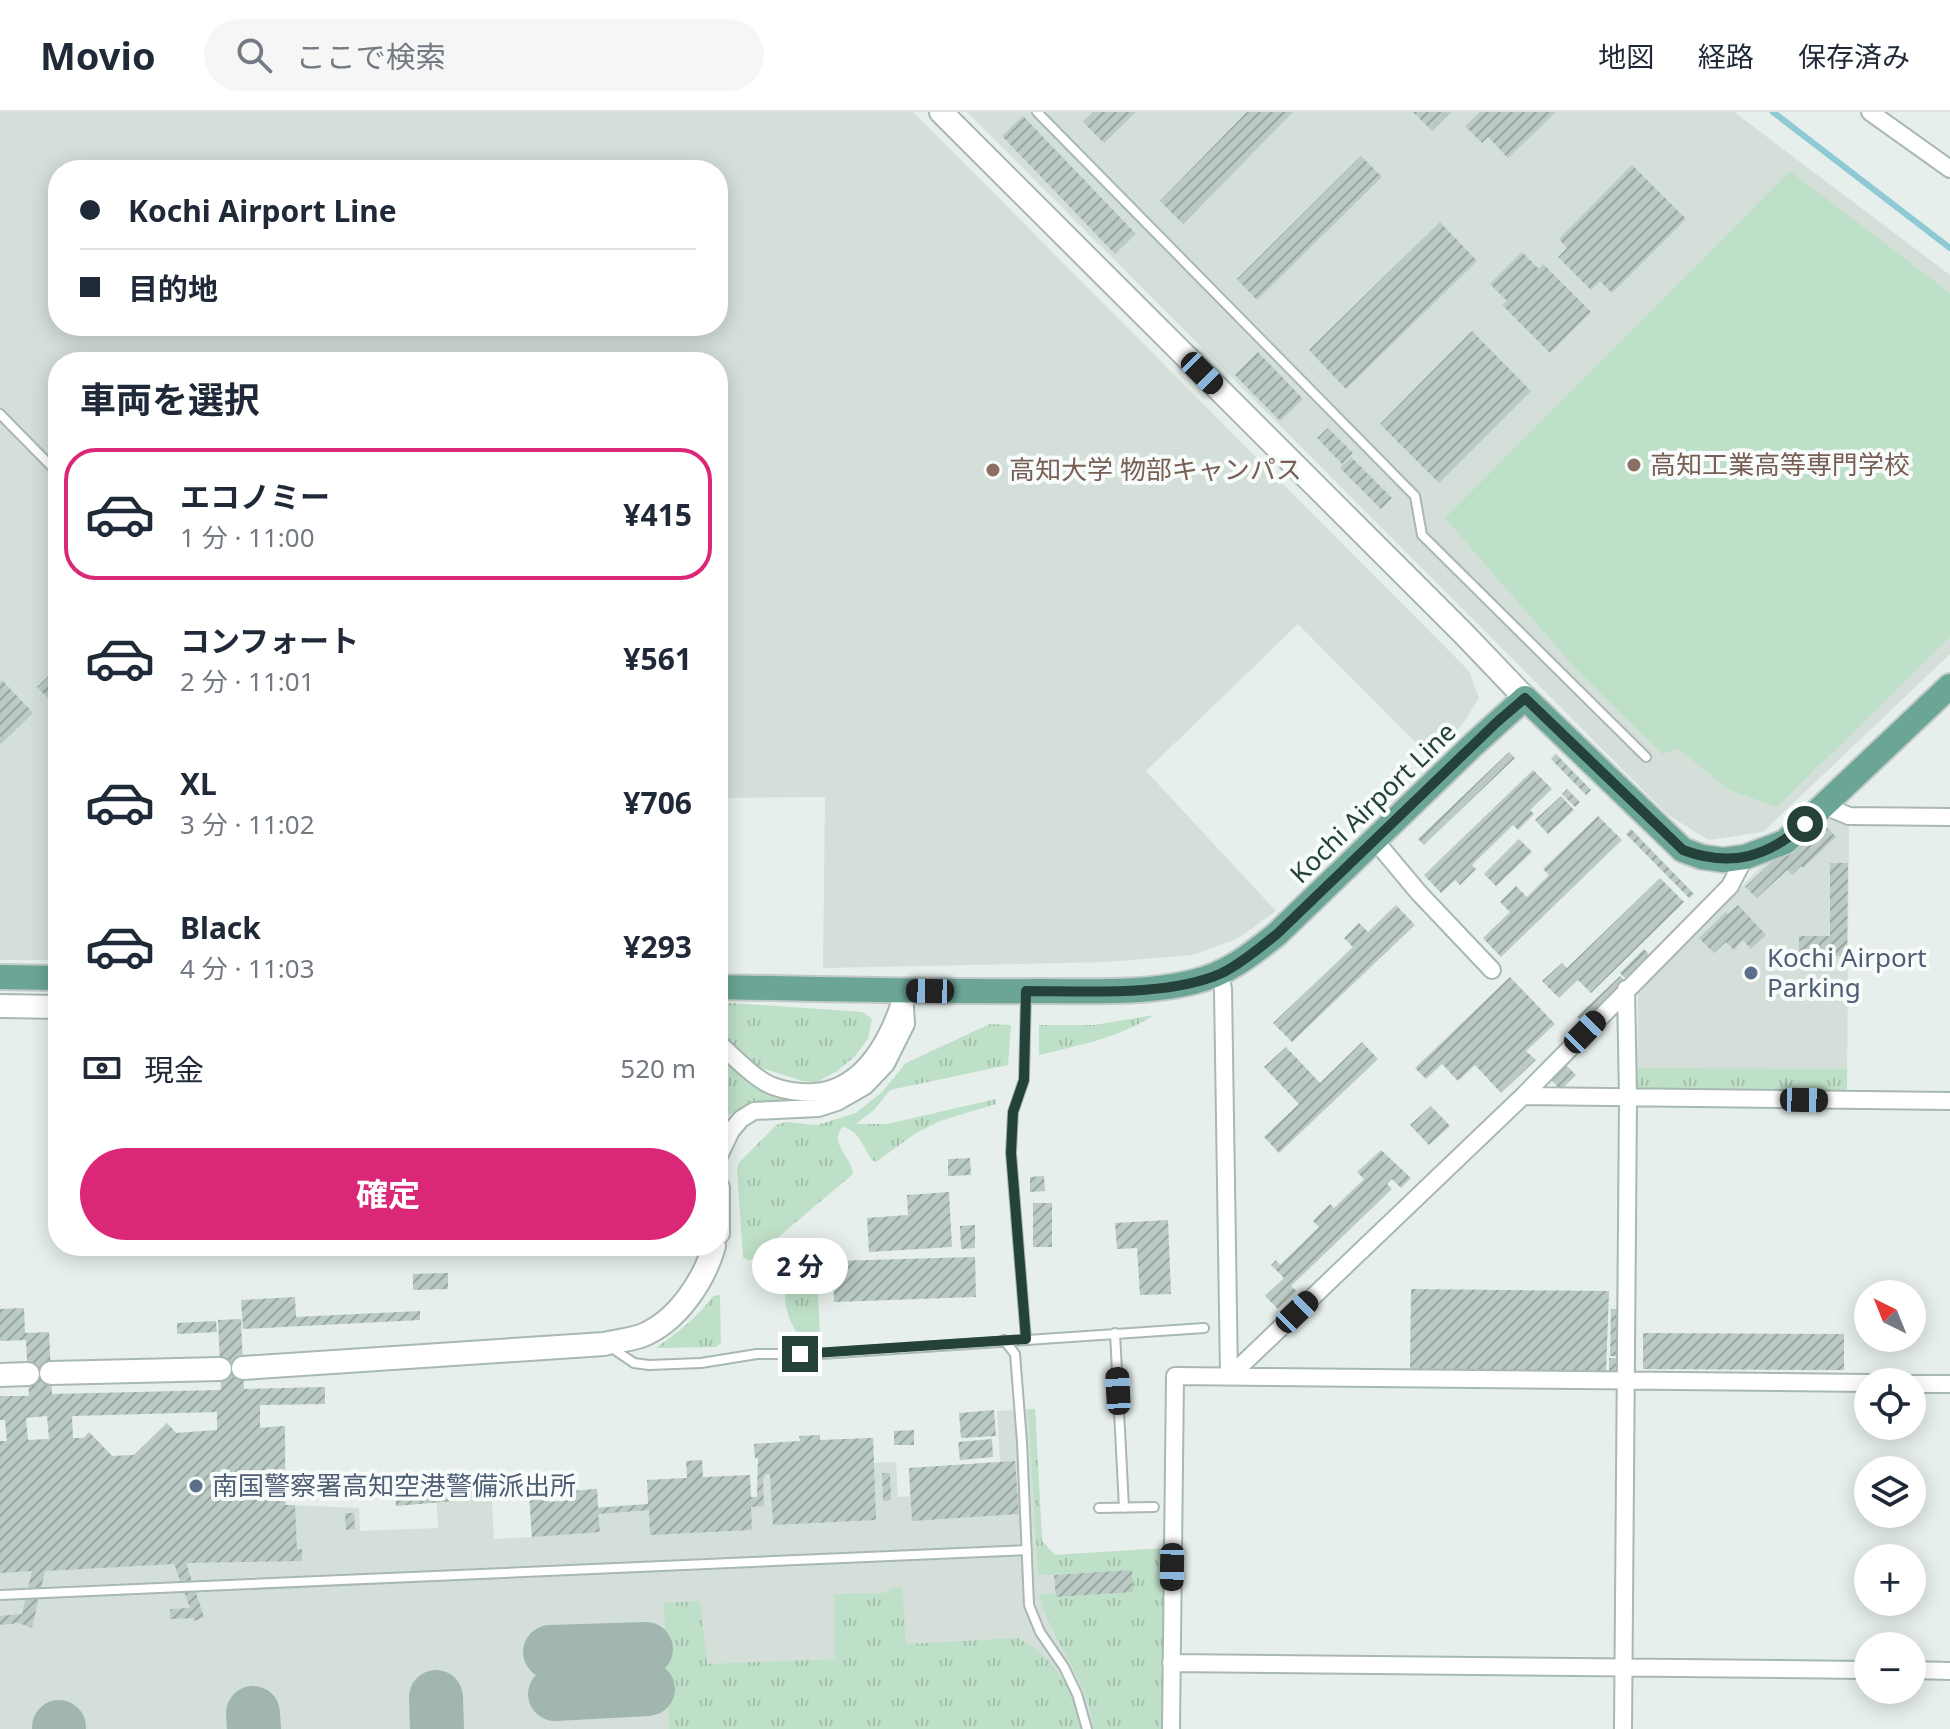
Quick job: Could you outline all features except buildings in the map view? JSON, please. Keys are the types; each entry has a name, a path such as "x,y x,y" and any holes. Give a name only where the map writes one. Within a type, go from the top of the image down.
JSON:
{"main road":[{"path":"1525,698 1683,850 1723,860 1745,857 1785,842 1950,686"},
{"name":"Kochi Airport Line","path":"728,987 1026,991 1134,989 1192,983 1220,974 1242,962 1277,934 1525,698"},
{"path":"0,977 48,978"}],"street":[{"path":"941,112 1525,698"},
{"path":"1870,112 1950,169"},
{"path":"1825,806 1849,816 1950,817"},
{"path":"1374,843 1492,970"},
{"path":"1229,1377 1523,1096 1730,886 1745,857"},
{"path":"1220,974 1223,989 1229,1377"},
{"path":"1623,1729 1628,1098 1626,989"},
{"path":"728,1051 768,1084 788,1091 813,1093 832,1089 856,1075 874,1057 893,1023 904,990"},
{"path":"728,1137 741,1119 754,1111 818,1108 837,1102 865,1086 886,1064 906,1024 904,990"},
{"path":"0,1006 48,1007"},
{"path":"1523,1096 1950,1101"},
{"path":"51,1373 232,1368 604,1344 640,1336 655,1328 675,1311 703,1276 710,1256"},
{"path":"0,1375 28,1374"},
{"path":"1171,1729 1175,1376 1854,1383"},
{"path":"1926,1384 1950,1384"},
{"path":"1171,1663 1854,1670"},
{"path":"1926,1670 1950,1671"}],"lane":[{"path":"1037,112 1415,496 1422,535 1646,757"},
{"path":"0,414 48,463"},
{"path":"1026,991 1024,1080 1013,1112 1011,1153 1026,1339"},
{"path":"604,1344 634,1363 649,1365 701,1363 757,1354 821,1354 1204,1328"},
{"path":"1115,1333 1124,1508"},
{"path":"1004,1340 1015,1354 1029,1605 1040,1632 1064,1667 1077,1694 1087,1729"},
{"path":"1099,1508 1154,1507"},
{"path":"0,1595 1027,1550"}],"shaded area":[{"name":"高知大学 物部キャンパス","path":"0,112 913,112 1469,671 1479,698 1462,725 1430,757 1298,624 1146,771 1276,911 1237,939 1193,955 1107,962 823,968 825,797 728,798 728,352 48,352 48,960 0,960"},
{"name":"高知工業高等専門学校","path":"967,112 1734,112 1950,275 1950,654 1763,832 1709,840 1668,815"},
{"name":"Kochi Airport Parking","path":"1811,817 1849,822 1847,1092 1637,1091 1638,990"},
{"path":"1035,1409 1042,1542 1055,1555 1167,1548 1164,1729 0,1729 0,1441 84,1438 89,1432 113,1456 134,1455 167,1423 176,1433 285,1426 286,1505 359,1508 360,1531 438,1528 436,1490 491,1486 494,1539 532,1537 529,1493 549,1492 550,1502 570,1500 570,1491 597,1489 598,1507 757,1497 758,1458 755,1458 754,1444 873,1438 874,1463 896,1462 898,1497 910,1496 909,1468 1000,1462 997,1411"}],"green space":[{"path":"1790,171 1950,293 1950,637 1777,807 1729,790 1679,749 1662,754 1574,667 1445,518"},
{"path":"728,1003 863,1012 872,1019 868,1039 854,1057 815,1083 759,1067 728,1041"},
{"path":"1154,1015 1113,1035 1039,1055 1039,1025 1094,1025"},
{"path":"990,1024 1011,1025 1008,1065 890,1090 875,1109 856,1124 887,1124 996,1099 996,1104 940,1121 916,1133 876,1162 856,1135 842,1127 838,1139 853,1174 751,1260 743,1257 737,1169 739,1163 776,1125 786,1122 817,1125 856,1113 882,1092 906,1063"},
{"path":"728,1064 766,1091 804,1100 759,1103 728,1116"},
{"path":"1637,1068 1847,1069 1847,1092 1637,1091"},
{"path":"816,1252 820,1339 797,1333 787,1312 785,1297 793,1271"},
{"path":"720,1295 721,1343 716,1347 656,1348 679,1331 713,1296"},
{"path":"1028,1409 1035,1409 1042,1541 1055,1555 1167,1548 1164,1729 1093,1729 1082,1688 1050,1624 1040,1594 1056,1594 1056,1597 1133,1592 1132,1571 1038,1575"},
{"path":"902,1587 906,1644 1017,1638 1040,1653 1060,1675 1074,1702 1081,1729 669,1729 664,1603 700,1601 707,1664 835,1659 834,1594 884,1593"}],"waterway":[{"path":"1773,112 1950,248"}],"taxiway":[{"path":"550,1652 646,1649"},
{"path":"555,1694 648,1689"},
{"path":"436,1697 437,1729"},
{"path":"253,1713 254,1729"}],"place":[{"name":"高知工業高等専門学校","path":"1634,465"},
{"name":"高知大学 物部キャンパス","path":"993,470"},
{"name":"Kochi Airport Parking","path":"1751,973"},
{"name":"南国警察署高知空港警備派出所","path":"196,1486"}],"route":[{"path":"800,1354 1026,1339 1011,1153 1013,1112 1024,1080 1026,991 1121,990 1192,983 1220,974 1242,962 1277,934 1525,698 1683,850 1723,860 1745,857 1785,842 1805,824"}]}
